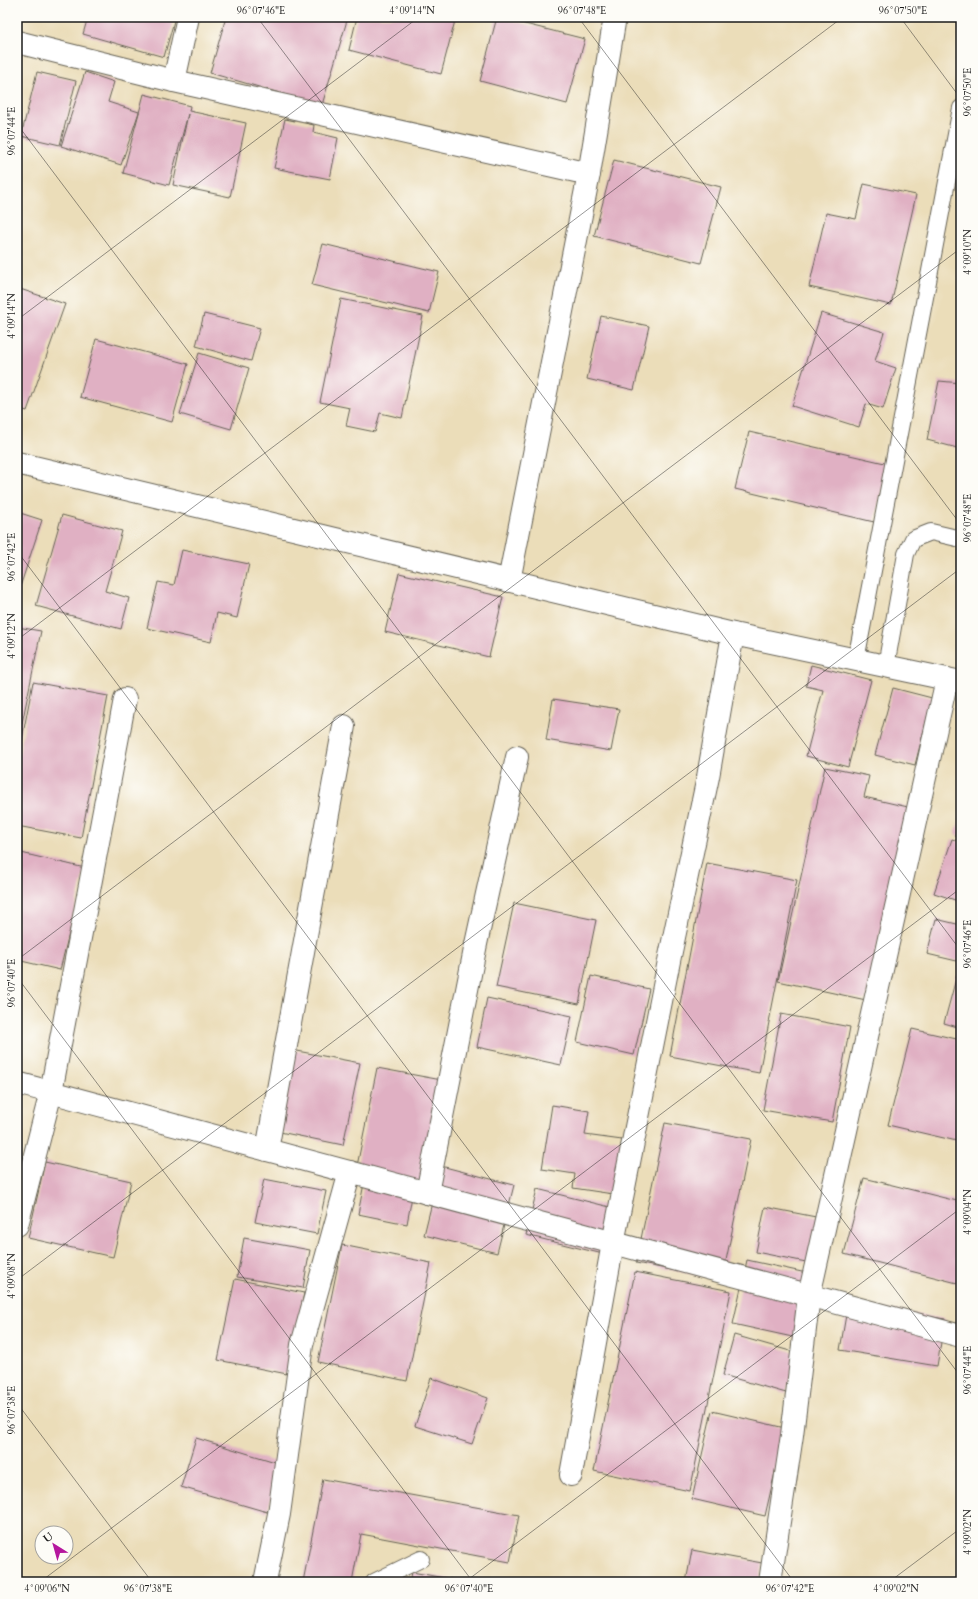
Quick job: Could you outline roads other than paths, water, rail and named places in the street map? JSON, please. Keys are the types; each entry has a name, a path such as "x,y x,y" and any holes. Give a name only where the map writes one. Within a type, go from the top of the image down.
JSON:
{"street":[{"path":"174,81 188,17"},
{"path":"509,581 589,174 615,17"},
{"path":"17,42 174,81 589,174"},
{"path":"17,463 733,634 954,680 809,1296 792,1435 770,1582"},
{"path":"571,1475 613,1243 670,956 708,777 733,634"},
{"path":"17,1225 51,1092 125,699"},
{"path":"267,1150 344,726"},
{"path":"427,1193 475,952 517,757"},
{"path":"17,1083 961,1336"},
{"path":"265,1582 280,1514 302,1345 350,1172"}],"lane":[{"path":"856,660 961,108"},
{"path":"886,666 906,554 913,539 931,532 961,539"},
{"path":"374,1582 421,1559"}]}
